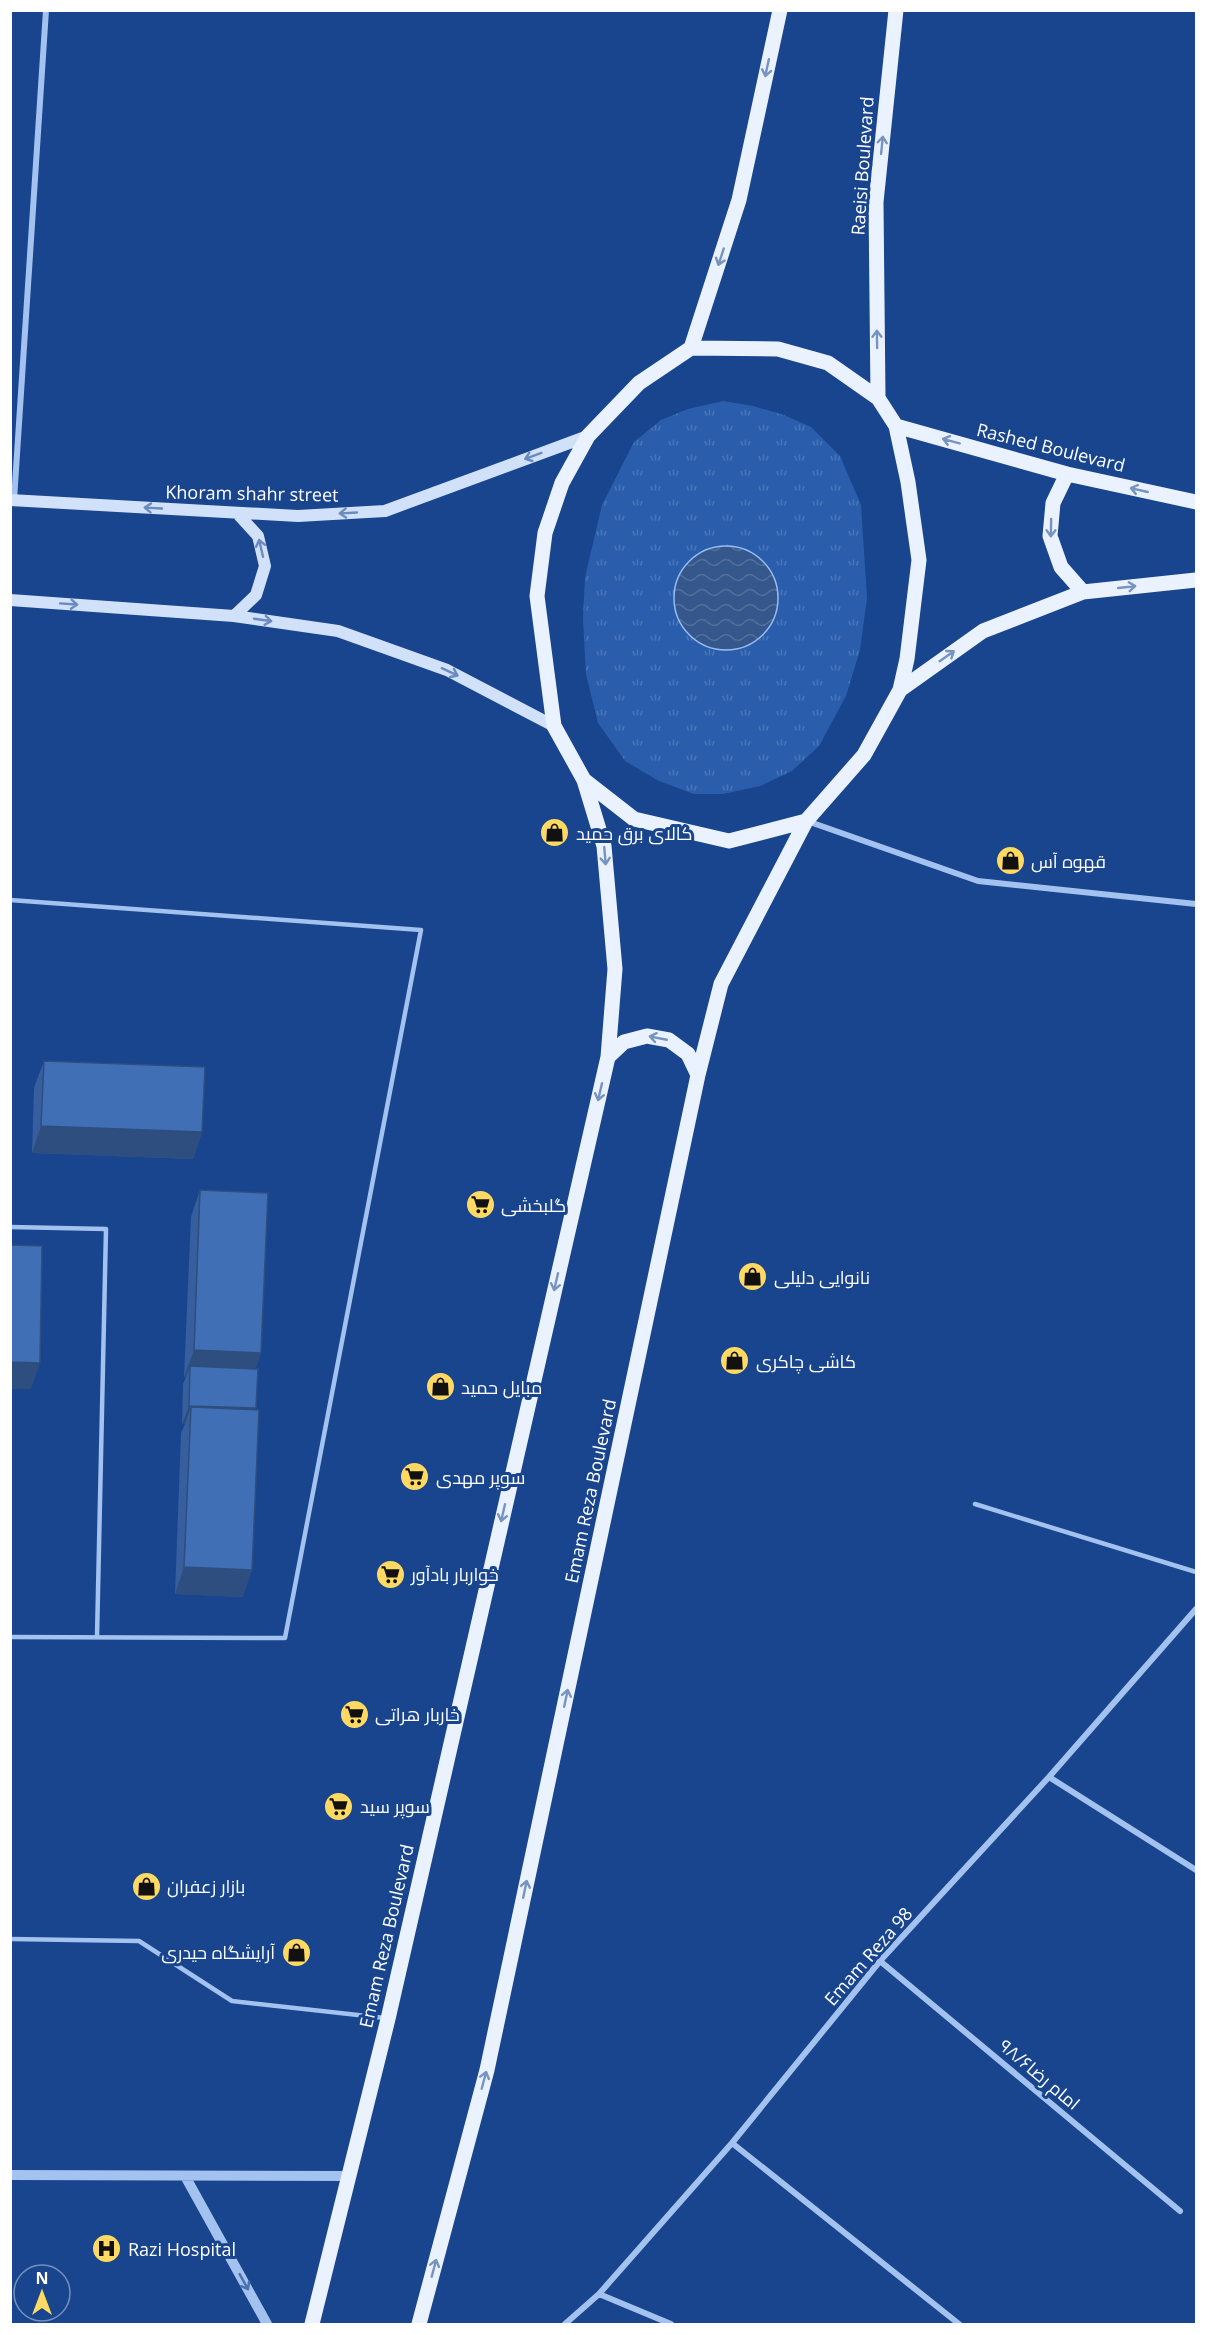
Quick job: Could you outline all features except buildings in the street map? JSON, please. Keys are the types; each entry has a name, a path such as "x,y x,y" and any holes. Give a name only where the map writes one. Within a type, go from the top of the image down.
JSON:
{"main road":[{"path":"691,348 739,200 780,10"},
{"name":"Raeisi Boulevard","path":"878,398 876,202 896,10"},
{"path":"806,821 729,841 634,819 584,780 554,726 537,596 544,533 562,483 588,436 639,383 691,348 778,349 828,363 878,398 896,426 908,482 919,560 907,660 900,690"},
{"name":"Rashed Boulevard","path":"896,426 1067,474 1197,502"},
{"name":"Khoram shahr street","path":"12,500 298,516 385,511 588,436"},
{"path":"1067,474 1053,503 1050,536 1061,567 1083,591"},
{"path":"234,616 256,595 265,566 258,536 237,513"},
{"path":"900,690 982,631 1083,591 1197,580"},
{"path":"10,600 234,616 338,631 447,670 554,726"},
{"name":"Emam Reza Boulevard","path":"418,2325 487,2070 698,1075 721,984 806,821 864,754 900,690"},
{"name":"Emam Reza Boulevard","path":"312,2325 388,2019 608,1057 614,958 604,846 584,780"},
{"path":"608,1057 624,1042 647,1035 669,1040 688,1054 698,1075"}],"street":[{"path":"12,500 46,10"},
{"path":"806,821 978,881 1197,904"},
{"name":"Emam Reza 98","path":"566,2325 599,2294 732,2142 880,1961 1049,1777 1197,1609"},
{"path":"1049,1777 1197,1870"},
{"name":"امام رضا۹۸/۶","path":"880,1961 1180,2211"},
{"path":"732,2142 958,2325"},
{"path":"10,2175 349,2176"},
{"path":"185,2176 267,2325"},
{"path":"599,2294 671,2325"}],"lane":[{"path":"10,900 421,930 285,1638 10,1637"},
{"path":"10,1227 106,1229 97,1637"},
{"path":"975,1504 1197,1572"},
{"path":"10,1939 139,1941 232,2001 388,2019"}],"green space":[{"path":"723,401 753,406 784,415 811,427 840,456 861,505 867,598 860,650 846,696 819,746 792,771 760,786 723,794 694,794 659,781 625,761 598,723 586,674 583,619 585,577 602,505 634,442 661,420 688,409","holes":["698,554 674,597 682,573 688,563"]}],"water":[{"path":"726,546 746,550 763,561 774,578 778,598 774,618 763,635 746,646 726,650 706,646 689,635 678,618 674,598 678,578 689,561 706,550"}],"place":[{"name":"کالای برق حمید","path":"555,833"},
{"name":"قهوه آس","path":"1010,861"},
{"name":"گلبخشی","path":"480,1205"},
{"name":"نانوایی دلیلی","path":"753,1277"},
{"name":"کاشی چاکری","path":"735,1361"},
{"name":"مبایل حمید","path":"440,1387"},
{"name":"سوپر مهدی","path":"415,1477"},
{"name":"خواربار بادآور","path":"390,1574"},
{"name":"خاربار هراتی","path":"354,1714"},
{"name":"سوپر سید","path":"339,1806"},
{"name":"بازار زعفران","path":"146,1886"},
{"name":"آرایشگاه حیدری","path":"296,1952"},
{"name":"Razi Hospital","path":"107,2249"}]}
